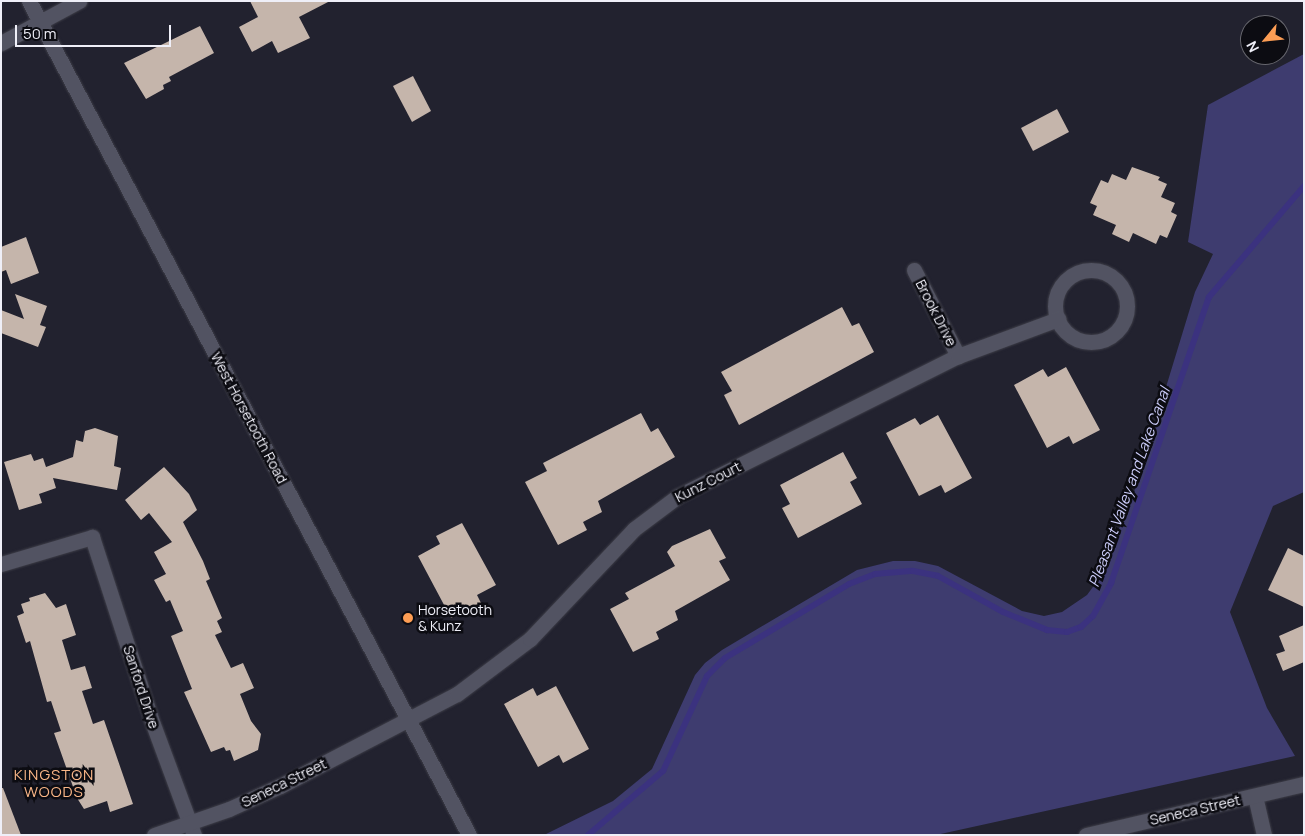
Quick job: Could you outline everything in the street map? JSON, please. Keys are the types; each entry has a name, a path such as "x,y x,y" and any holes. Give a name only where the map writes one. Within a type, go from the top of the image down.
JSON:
{"street":[{"name":"West Horsetooth Road","path":"29,1 469,835"},
{"path":"1,43 79,1"},
{"name":"Brook Drive","path":"914,270 958,356"},
{"path":"1082,271 1106,273 1124,292 1127,301 1125,318 1116,332 1106,339 1083,341 1072,336 1058,319 1055,307 1060,290 1072,276 1082,271"},
{"name":"Kunz Court","path":"409,721 457,694 530,639 634,529 678,496 958,356 1058,319"},
{"name":"Sanford Drive","path":"1,564 92,537 150,716 192,829"},
{"name":"Seneca Street","path":"154,835 192,829 409,721"},
{"name":"Seneca Street","path":"1086,835 1304,784"},
{"path":"1255,796 1264,835"}],"shaded area":[{"path":"1304,54 1304,492 1273,506 1230,612 1267,708 1295,756 936,835 544,835 613,801 652,769 695,675 705,663 722,650 857,570 893,561 915,561 938,566 1022,611 1044,616 1062,612 1087,595 1098,580 1134,492 1195,292 1213,254 1188,242 1208,105 1283,65 1290,65 1290,61"}],"building":[{"path":"250,1 330,1 299,17 310,38 278,53 272,41 252,52 239,27 258,17"},
{"path":"200,26 214,53 169,77 171,81 163,85 164,89 146,99 124,63"},
{"path":"413,76 431,111 412,122 393,86"},
{"path":"1057,109 1069,132 1033,151 1021,128"},
{"path":"1132,167 1160,177 1158,180 1167,184 1161,197 1175,203 1171,212 1177,215 1167,238 1160,235 1156,244 1133,233 1129,242 1112,234 1116,225 1093,215 1097,206 1090,203 1101,180 1108,183 1112,174 1126,180"},
{"path":"26,237 39,273 11,284 6,270 1,272 1,247"},
{"path":"15,294 47,306 40,325 46,327 38,347 1,333 1,310 24,319"},
{"path":"842,307 852,326 859,323 874,352 739,425 724,395 732,391 721,372"},
{"path":"1066,367 1100,430 1073,444 1069,436 1047,448 1014,385 1043,369 1048,377"},
{"path":"641,413 651,432 658,428 675,457 598,501 602,512 583,522 587,530 558,545 525,482 547,471 543,463"},
{"path":"938,415 972,478 945,493 941,485 919,496 886,433 915,418 920,425"},
{"path":"95,428 118,436 114,466 121,468 117,490 53,478 56,488 39,494 42,503 19,510 4,462 31,454 34,461 43,458 46,467 73,457 76,440 83,442 85,431"},
{"path":"843,452 857,478 850,482 862,504 798,538 782,508 790,504 780,485"},
{"path":"164,467 189,494 197,510 183,522 203,561 210,579 206,581 222,618 217,621 222,632 215,635 231,668 243,663 254,688 240,694 251,721 261,734 258,750 234,761 230,750 226,751 224,747 211,752 184,692 192,689 171,636 183,631 170,600 166,602 154,580 166,574 154,552 172,542 149,513 141,520 125,500"},
{"path":"462,523 496,585 477,595 481,603 451,618 418,556 440,544 436,536"},
{"path":"710,529 726,558 719,561 730,580 675,611 678,620 656,632 659,639 633,652 610,609 629,599 625,593 675,566 667,552 672,546"},
{"path":"1288,548 1304,556 1304,607 1268,590"},
{"path":"45,593 56,608 66,604 76,635 62,640 71,670 85,666 92,688 82,691 93,724 104,720 133,804 110,812 107,801 84,809 77,798 54,733 61,731 51,701 47,702 30,641 26,643 17,616 24,613 21,604 30,601 29,598"},
{"path":"1304,625 1304,662 1283,671 1276,654 1285,651 1279,636"},
{"path":"556,686 589,749 563,763 559,755 538,767 504,704 533,688 537,696"},
{"path":"1,788 3,788 21,835 1,835"}],"waterway":[{"name":"Pleasant Valley and Lake Canal","path":"588,835 663,771 707,676 725,658 849,584 875,574 913,571 938,576 1003,612 1047,630 1067,632 1081,627 1093,616 1111,583 1209,297 1304,186"}],"place":[{"name":"Horsetooth & Kunz","path":"408,618"}],"district":[{"name":"KINGSTON WOODS","path":"54,782"}]}
